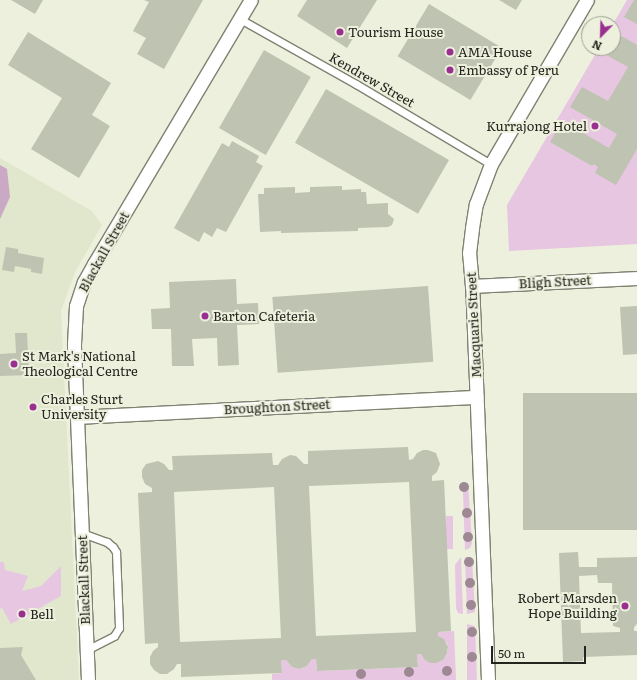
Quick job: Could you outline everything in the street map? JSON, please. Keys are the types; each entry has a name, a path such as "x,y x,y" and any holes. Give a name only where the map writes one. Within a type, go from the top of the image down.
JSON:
{"street":[{"name":"Blackall Street","path":"88,680 74,324 81,289 94,264 251,0"},
{"name":"Macquarie Street","path":"488,680 477,397 469,253 472,228 476,204 491,164 587,0"},
{"name":"Bligh Street","path":"472,286 637,278"},
{"name":"Broughton Street","path":"77,417 477,397"}],"lane":[{"name":"Kendrew Street","path":"240,19 356,84 491,164"},
{"path":"82,533 104,540 115,549 119,618 116,634 87,650"}],"shaded area":[{"name":"Kurrajong Hotel","path":"627,0 637,0 637,244 509,251 507,205 594,56 621,56 621,16 618,16"},
{"name":"Charles Sturt University","path":"0,158 92,211 102,225 75,272 61,311 79,680 0,680"},
{"path":"0,165 7,169 10,197 0,219"},
{"path":"468,483 472,543 470,548 465,550 463,492 460,484"},
{"path":"446,516 453,516 453,549 446,549"},
{"path":"461,557 463,614 458,613 456,608 455,565"},
{"path":"465,557 470,557 472,559 475,612 467,614"},
{"path":"0,562 4,562 5,570 28,576 22,591 41,586 61,566 61,596 11,624 2,608 0,609"},
{"path":"467,624 475,626 477,680 467,680"},
{"path":"454,631 456,680 272,680 272,674 282,673 281,660 286,660 292,667 299,669 307,666 312,659 316,659 317,671 418,667 417,654 421,654 427,661 437,663 445,658 448,650 447,643 438,636 438,632"}],"building":[{"path":"11,0 43,0 35,14"},
{"path":"144,0 203,0 164,69 137,54 146,38 133,31 149,2"},
{"name":"Tourism House","path":"307,0 377,0 347,48 297,16"},
{"path":"499,0 522,0 516,10"},
{"path":"634,0 637,0 637,24 624,17"},
{"name":"AMA House","path":"429,4 502,48 470,100 398,56"},
{"path":"28,32 111,83 92,115 110,126 79,178 31,149 62,98 8,65"},
{"path":"621,36 637,45 637,149 616,185 595,173 598,167 594,164 592,166 550,142 562,121 609,148 617,134 570,107 582,87 608,101 628,67 608,56 621,56"},
{"path":"264,50 311,77 266,155 219,128"},
{"path":"326,89 449,160 418,214 295,143"},
{"path":"232,141 259,156 256,162 263,166 226,232 217,228 212,237 204,232 199,242 174,228 222,143 229,147"},
{"path":"342,186 342,190 361,189 361,192 366,192 367,204 388,203 388,214 394,219 392,225 388,227 358,228 358,231 281,233 281,231 260,232 258,194 264,194 264,188 295,187 295,193 310,192 310,187"},
{"path":"6,247 18,249 18,253 44,258 42,274 31,272 31,269 15,266 14,272 2,270"},
{"name":"Barton Cafeteria","path":"236,279 237,304 258,303 259,324 237,325 239,365 218,366 217,338 192,339 194,366 172,366 171,329 152,329 151,309 170,308 169,282"},
{"path":"428,286 433,362 278,373 272,297"},
{"path":"637,306 637,354 623,355 620,307"},
{"name":"St Mark's National Theological Centre","path":"15,333 27,333 29,375 0,376 0,354 16,353"},
{"path":"523,393 637,393 637,530 523,530"},
{"path":"408,447 409,460 413,459 417,453 423,450 436,453 440,464 437,472 432,476 432,481 444,480 451,631 438,632 438,636 444,639 448,647 444,659 437,663 430,663 425,660 421,654 417,654 418,667 317,671 316,659 312,659 307,666 299,669 292,667 286,660 281,660 282,673 181,677 181,664 177,664 174,669 167,674 160,674 154,670 150,664 150,657 153,651 158,647 158,643 145,644 138,493 152,492 152,488 145,484 142,477 142,470 146,464 158,461 164,464 169,470 173,470 172,456 272,453 273,465 278,465 282,459 290,455 296,456 304,464 308,464 308,451","holes":["409,482 416,632 316,636 309,486","274,487 281,638 180,642 174,492"]},
{"name":"Robert Marsden Hope Building","path":"578,552 579,567 597,567 597,558 637,557 637,624 634,627 634,631 637,631 637,655 583,657 583,661 563,662 559,553","holes":["597,575 598,583 612,583 613,626 620,628 620,632 581,633 579,576"]},
{"path":"23,647 21,655 36,680 0,680 0,648"}],"place":[{"name":"Tourism House","path":"340,32"},
{"name":"AMA House","path":"450,52"},
{"name":"Embassy of Peru","path":"450,70"},
{"name":"Kurrajong Hotel","path":"595,126"},
{"name":"Barton Cafeteria","path":"205,316"},
{"name":"St Mark's National Theological Centre","path":"14,364"},
{"name":"Charles Sturt University","path":"33,407"},
{"name":"Robert Marsden Hope Building","path":"625,606"},
{"name":"Bell","path":"22,614"}]}
